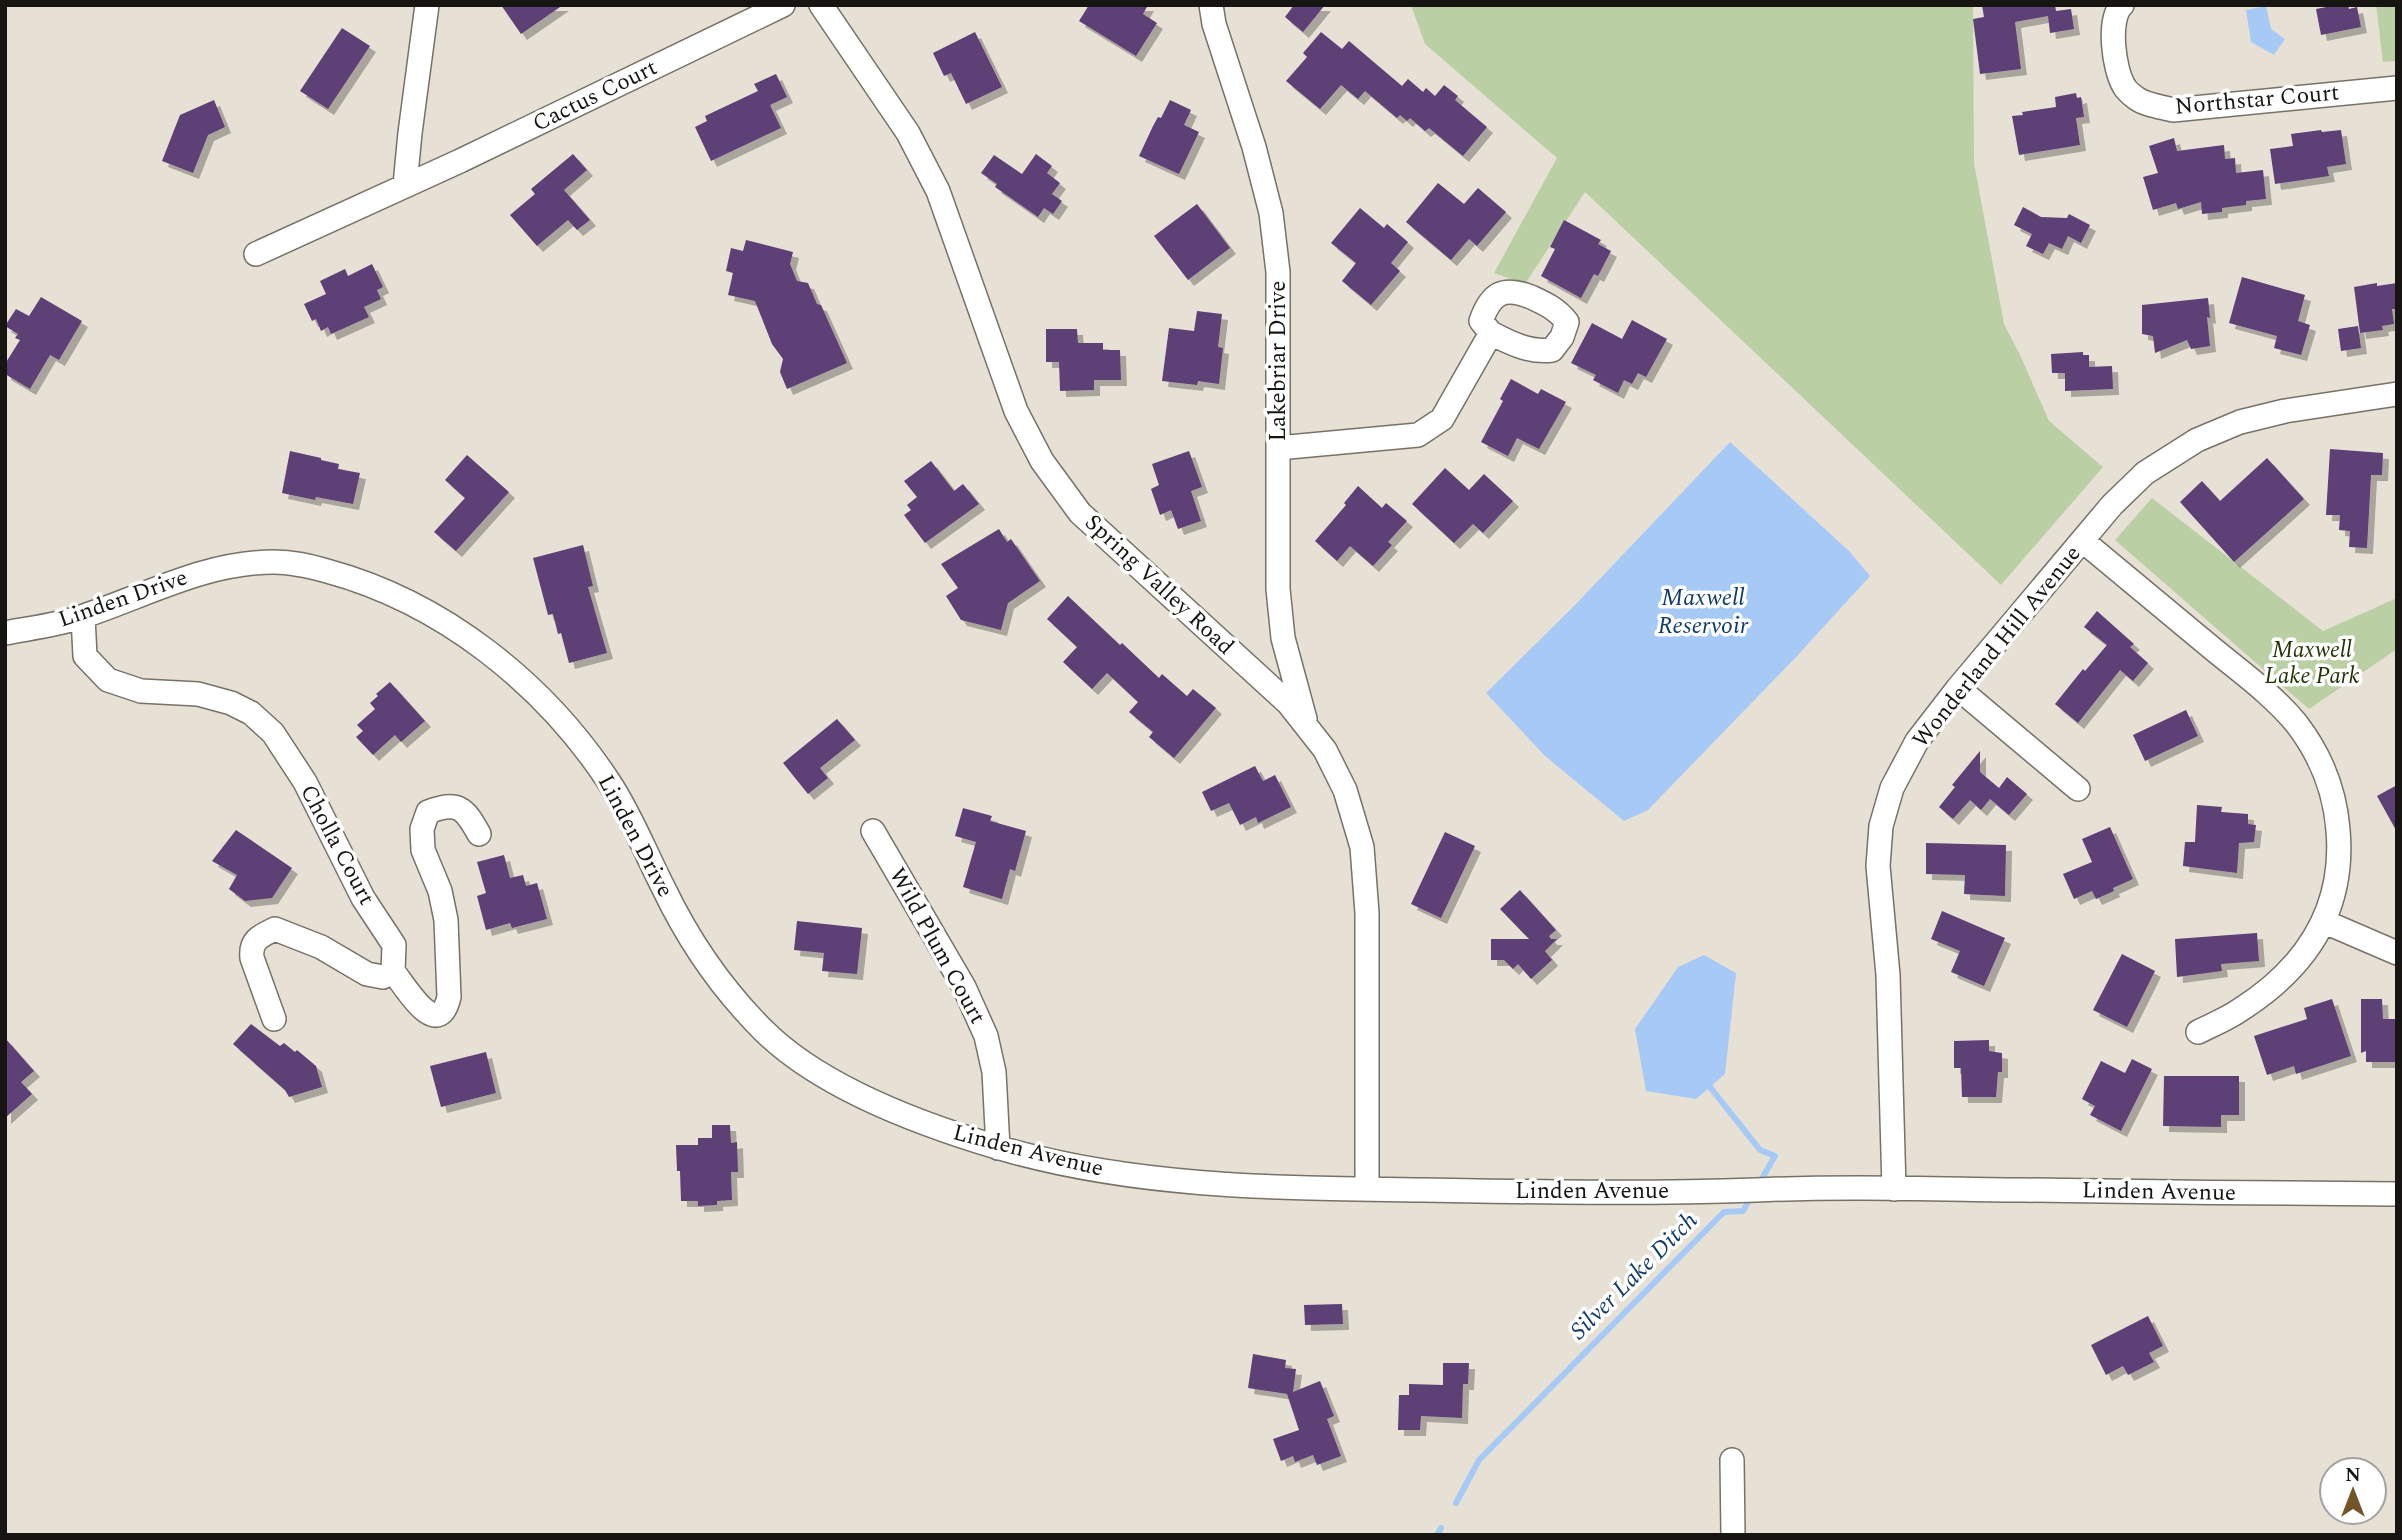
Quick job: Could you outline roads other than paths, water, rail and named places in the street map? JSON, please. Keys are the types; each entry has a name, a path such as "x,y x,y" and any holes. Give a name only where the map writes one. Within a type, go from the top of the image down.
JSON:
{"street":[{"path":"405,185 427,5"},
{"name":"Cactus Court","path":"256,254 460,161 783,5"},
{"name":"Spring Valley Road","path":"821,5 908,133 938,191 1016,411 1042,461 1080,513 1289,703 1325,750 1345,790 1362,846 1367,913 1367,1189"},
{"name":"Lakebriar Drive","path":"1211,5 1214,24 1254,147 1271,213 1278,272 1278,590 1283,638 1306,722"},
{"name":"Northstar Court","path":"2122,5 2117,10 2113,35 2116,62 2124,86 2138,100 2173,110 2397,88"},
{"path":"1278,448 1418,435 1442,419 1491,333"},
{"name":"Wonderland Hill Avenue","path":"1894,1189 1888,975 1878,866 1881,827 1892,788 1917,741 1958,688 2112,505 2146,473 2197,440 2240,422 2285,411 2397,394"},
{"path":"2083,541 2267,694 2296,723 2327,776 2337,812 2340,849 2336,886 2325,922 2302,956 2273,986 2240,1011 2198,1032"},
{"name":"Linden Drive","path":"5,633 83,617 200,572 239,563 299,564 358,579 437,617 489,653 549,707 580,742 612,787 688,935 721,982 760,1028 803,1064 850,1091 921,1120"},
{"name":"Cholla Court","path":"83,617 85,656 108,680 141,691 198,694 231,703 251,713 273,733 305,782 363,898 394,945 393,971"},
{"path":"1958,688 2078,789"},
{"path":"274,1019 252,958 251,947 257,937 275,929 321,947 367,974 383,977 393,971 422,1010 440,1014 446,1009 449,997 446,920 440,891 423,850 422,829 428,812 445,806 458,807 470,817 479,834"},
{"name":"Wild Plum Court","path":"873,831 964,987 986,1035 994,1072 999,1147"},
{"path":"2325,922 2397,953"},
{"name":"Linden Avenue","path":"921,1120 999,1147 1086,1169 1166,1180 1280,1188 1542,1192 1894,1189 2397,1194"},
{"path":"1732,1460 1732,1535"}],"water":[{"path":"2266,6 2271,29 2285,39 2274,55 2251,42 2246,10"},
{"name":"Maxwell Reservoir","path":"1730,442 1849,551 1870,576 1797,656 1648,810 1624,821 1545,756 1486,693 1576,604"},
{"path":"1704,955 1736,973 1725,1074 1696,1099 1646,1091 1635,1029 1678,967"}],"waterway":[{"name":"Silver Lake Ditch","path":"1710,1087 1760,1150 1775,1156 1758,1185"},
{"name":"Silver Lake Ditch","path":"1456,1503 1479,1460 1724,1212 1743,1211 1751,1197"},
{"name":"Silver Lake Ditch","path":"1437,1535 1441,1528"}],"park label":[{"name":"Maxwell Lake Park","path":"2312,663"}]}
